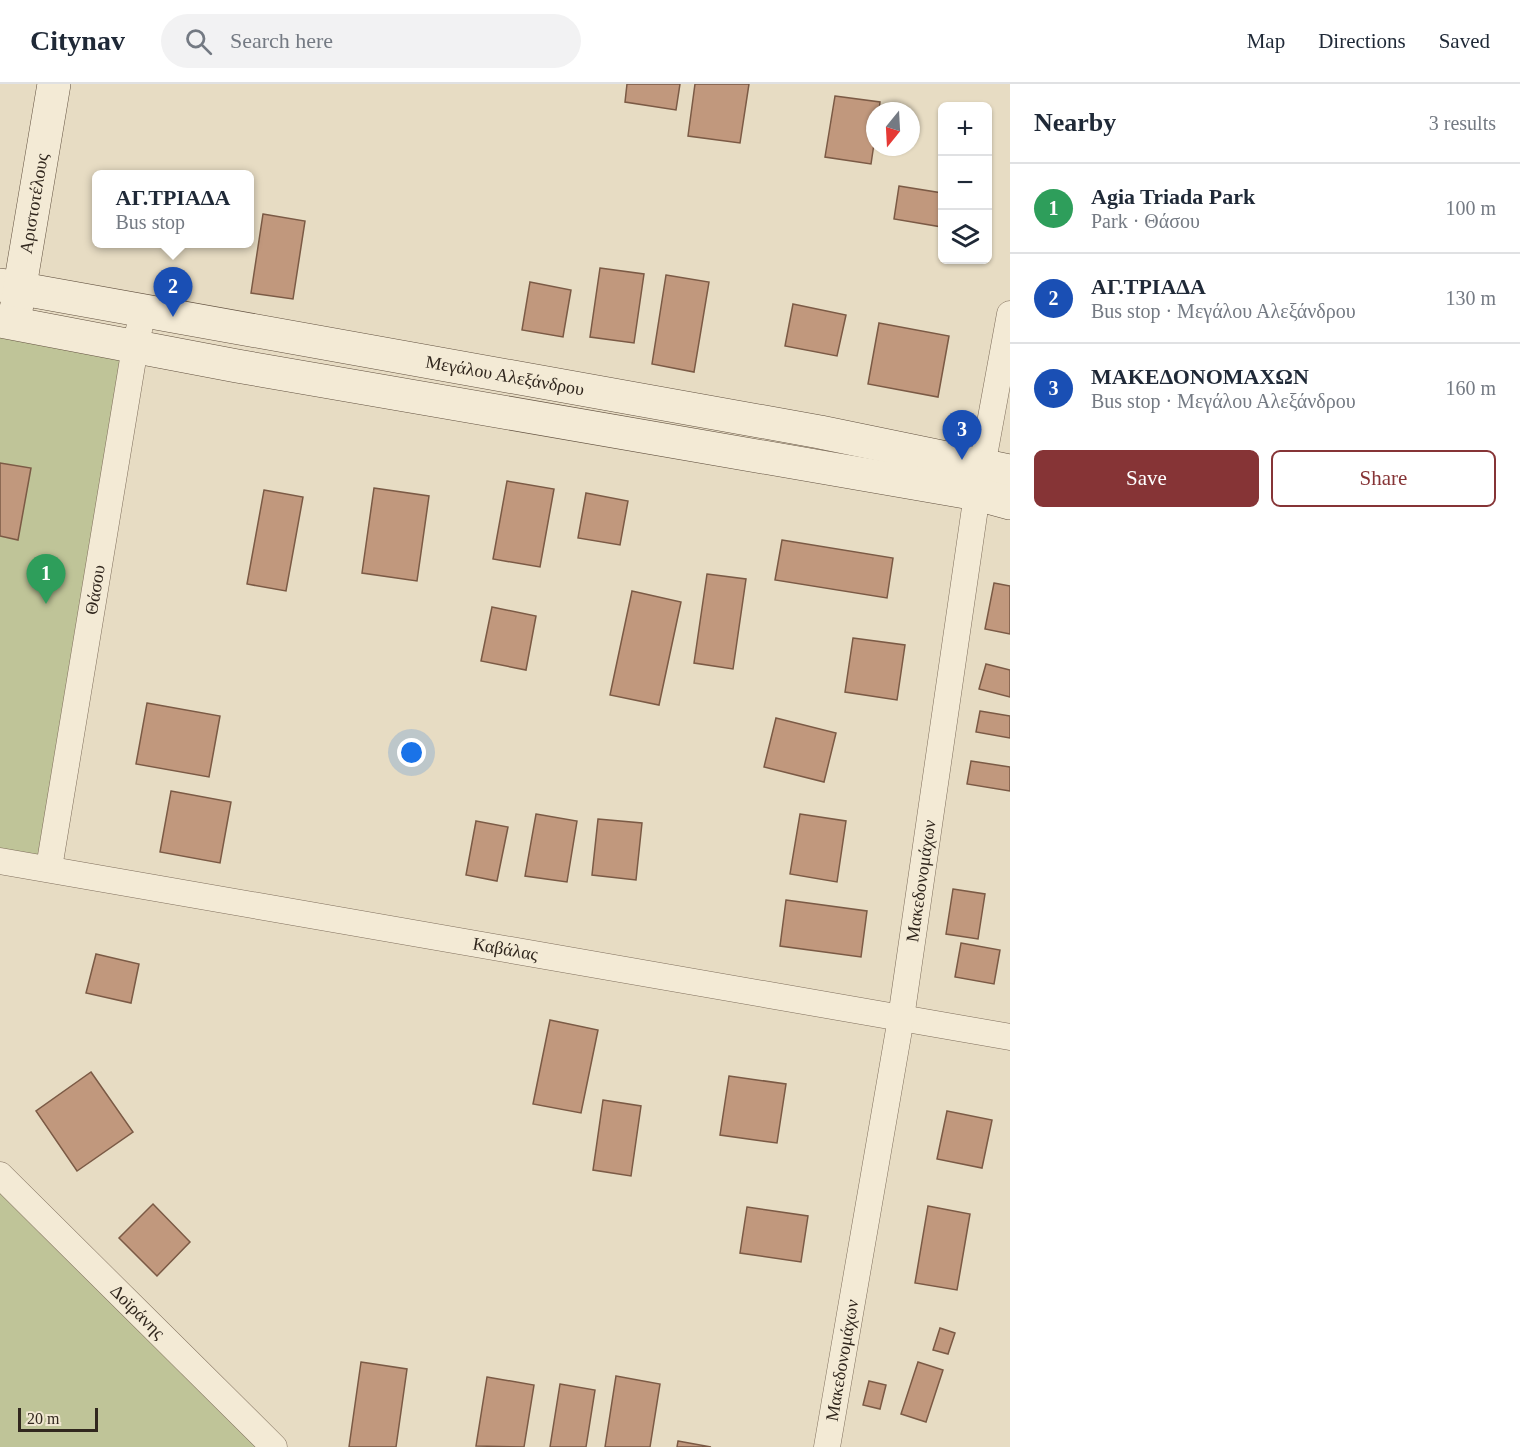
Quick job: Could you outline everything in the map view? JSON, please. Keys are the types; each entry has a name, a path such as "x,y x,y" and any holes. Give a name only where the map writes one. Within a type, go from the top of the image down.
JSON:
{"street":[{"name":"Αριστοτέλους","path":"7,322 10,287 54,84"},
{"name":"Μεγάλου Αλεξάνδρου","path":"10,287 611,395 991,476 1010,503"},
{"name":"Θάσου","path":"49,868 142,312"},
{"name":"Μακεδονομάχων","path":"827,1447 991,476 1010,314"},
{"name":"Μεγάλου Αλεξάνδρου","path":"7,322 135,347 991,476"},
{"name":"Καβάλας","path":"0,861 1010,1037"},
{"name":"Δοϊράνης","path":"0,1175 274,1447"}],"green space":[{"path":"0,321 135,347 49,868 0,861"},
{"path":"0,1175 274,1447 0,1447"}],"building":[{"path":"627,84 680,84 676,110 625,102"},
{"path":"695,84 749,84 740,143 688,136"},
{"path":"835,96 880,102 866,102 866,156 872,156 871,164 825,157"},
{"path":"899,186 938,192 938,226 894,219"},
{"path":"263,214 305,221 293,299 251,293"},
{"path":"600,268 644,274 634,343 590,337"},
{"path":"666,275 709,282 694,372 652,364"},
{"path":"530,282 571,290 563,337 522,330"},
{"path":"793,304 846,315 837,356 785,346"},
{"path":"879,323 949,336 938,397 868,384"},
{"path":"0,463 31,468 18,540 0,536"},
{"path":"507,481 554,489 540,567 493,559"},
{"path":"374,488 429,496 417,581 362,573"},
{"path":"264,490 303,497 286,591 247,584"},
{"path":"586,493 628,501 620,545 578,538"},
{"path":"782,540 893,558 887,598 775,580"},
{"path":"707,574 746,579 733,669 694,663"},
{"path":"994,583 1010,586 1010,634 985,629"},
{"path":"632,591 681,602 659,705 610,695"},
{"path":"492,607 536,616 526,670 481,661"},
{"path":"853,638 905,645 897,700 845,692"},
{"path":"986,664 1010,670 1010,697 979,689"},
{"path":"147,703 220,716 209,777 136,764"},
{"path":"980,711 1010,716 1010,738 976,732"},
{"path":"776,718 836,733 824,782 764,767"},
{"path":"971,761 1010,767 1010,791 967,784"},
{"path":"171,791 231,802 220,863 160,852"},
{"path":"536,814 577,821 567,882 525,876"},
{"path":"800,814 846,821 837,882 790,874"},
{"path":"598,819 642,823 636,880 592,875"},
{"path":"476,821 508,827 497,881 466,875"},
{"path":"953,889 985,894 978,939 946,934"},
{"path":"786,900 867,911 861,957 780,946"},
{"path":"961,943 1000,950 994,984 955,977"},
{"path":"96,954 139,964 131,1003 86,993"},
{"path":"550,1020 598,1030 581,1113 533,1104"},
{"path":"91,1072 133,1132 77,1171 36,1111"},
{"path":"729,1076 786,1084 777,1143 720,1135"},
{"path":"603,1100 641,1106 631,1176 593,1170"},
{"path":"947,1111 992,1120 982,1168 937,1159"},
{"path":"153,1204 190,1242 157,1276 119,1238"},
{"path":"928,1206 970,1214 957,1290 915,1283"},
{"path":"747,1207 808,1216 801,1262 740,1253"},
{"path":"940,1328 955,1333 948,1354 933,1350"},
{"path":"361,1362 407,1369 396,1447 349,1447"},
{"path":"918,1362 943,1370 926,1422 901,1414"},
{"path":"616,1376 660,1384 650,1447 605,1447"},
{"path":"487,1377 534,1385 524,1447 476,1446"},
{"path":"869,1381 886,1385 880,1409 863,1405"},
{"path":"560,1384 595,1390 586,1447 550,1447"},
{"path":"678,1441 711,1447 677,1447"}],"place":[{"name":"ΑΓ.ΤΡΙΑΔΑ","path":"173,317"},
{"name":"ΜΑΚΕΔΟΝΟΜΑΧΩΝ","path":"962,460"},
{"name":"Agia Triada Park","path":"46,604"}]}
